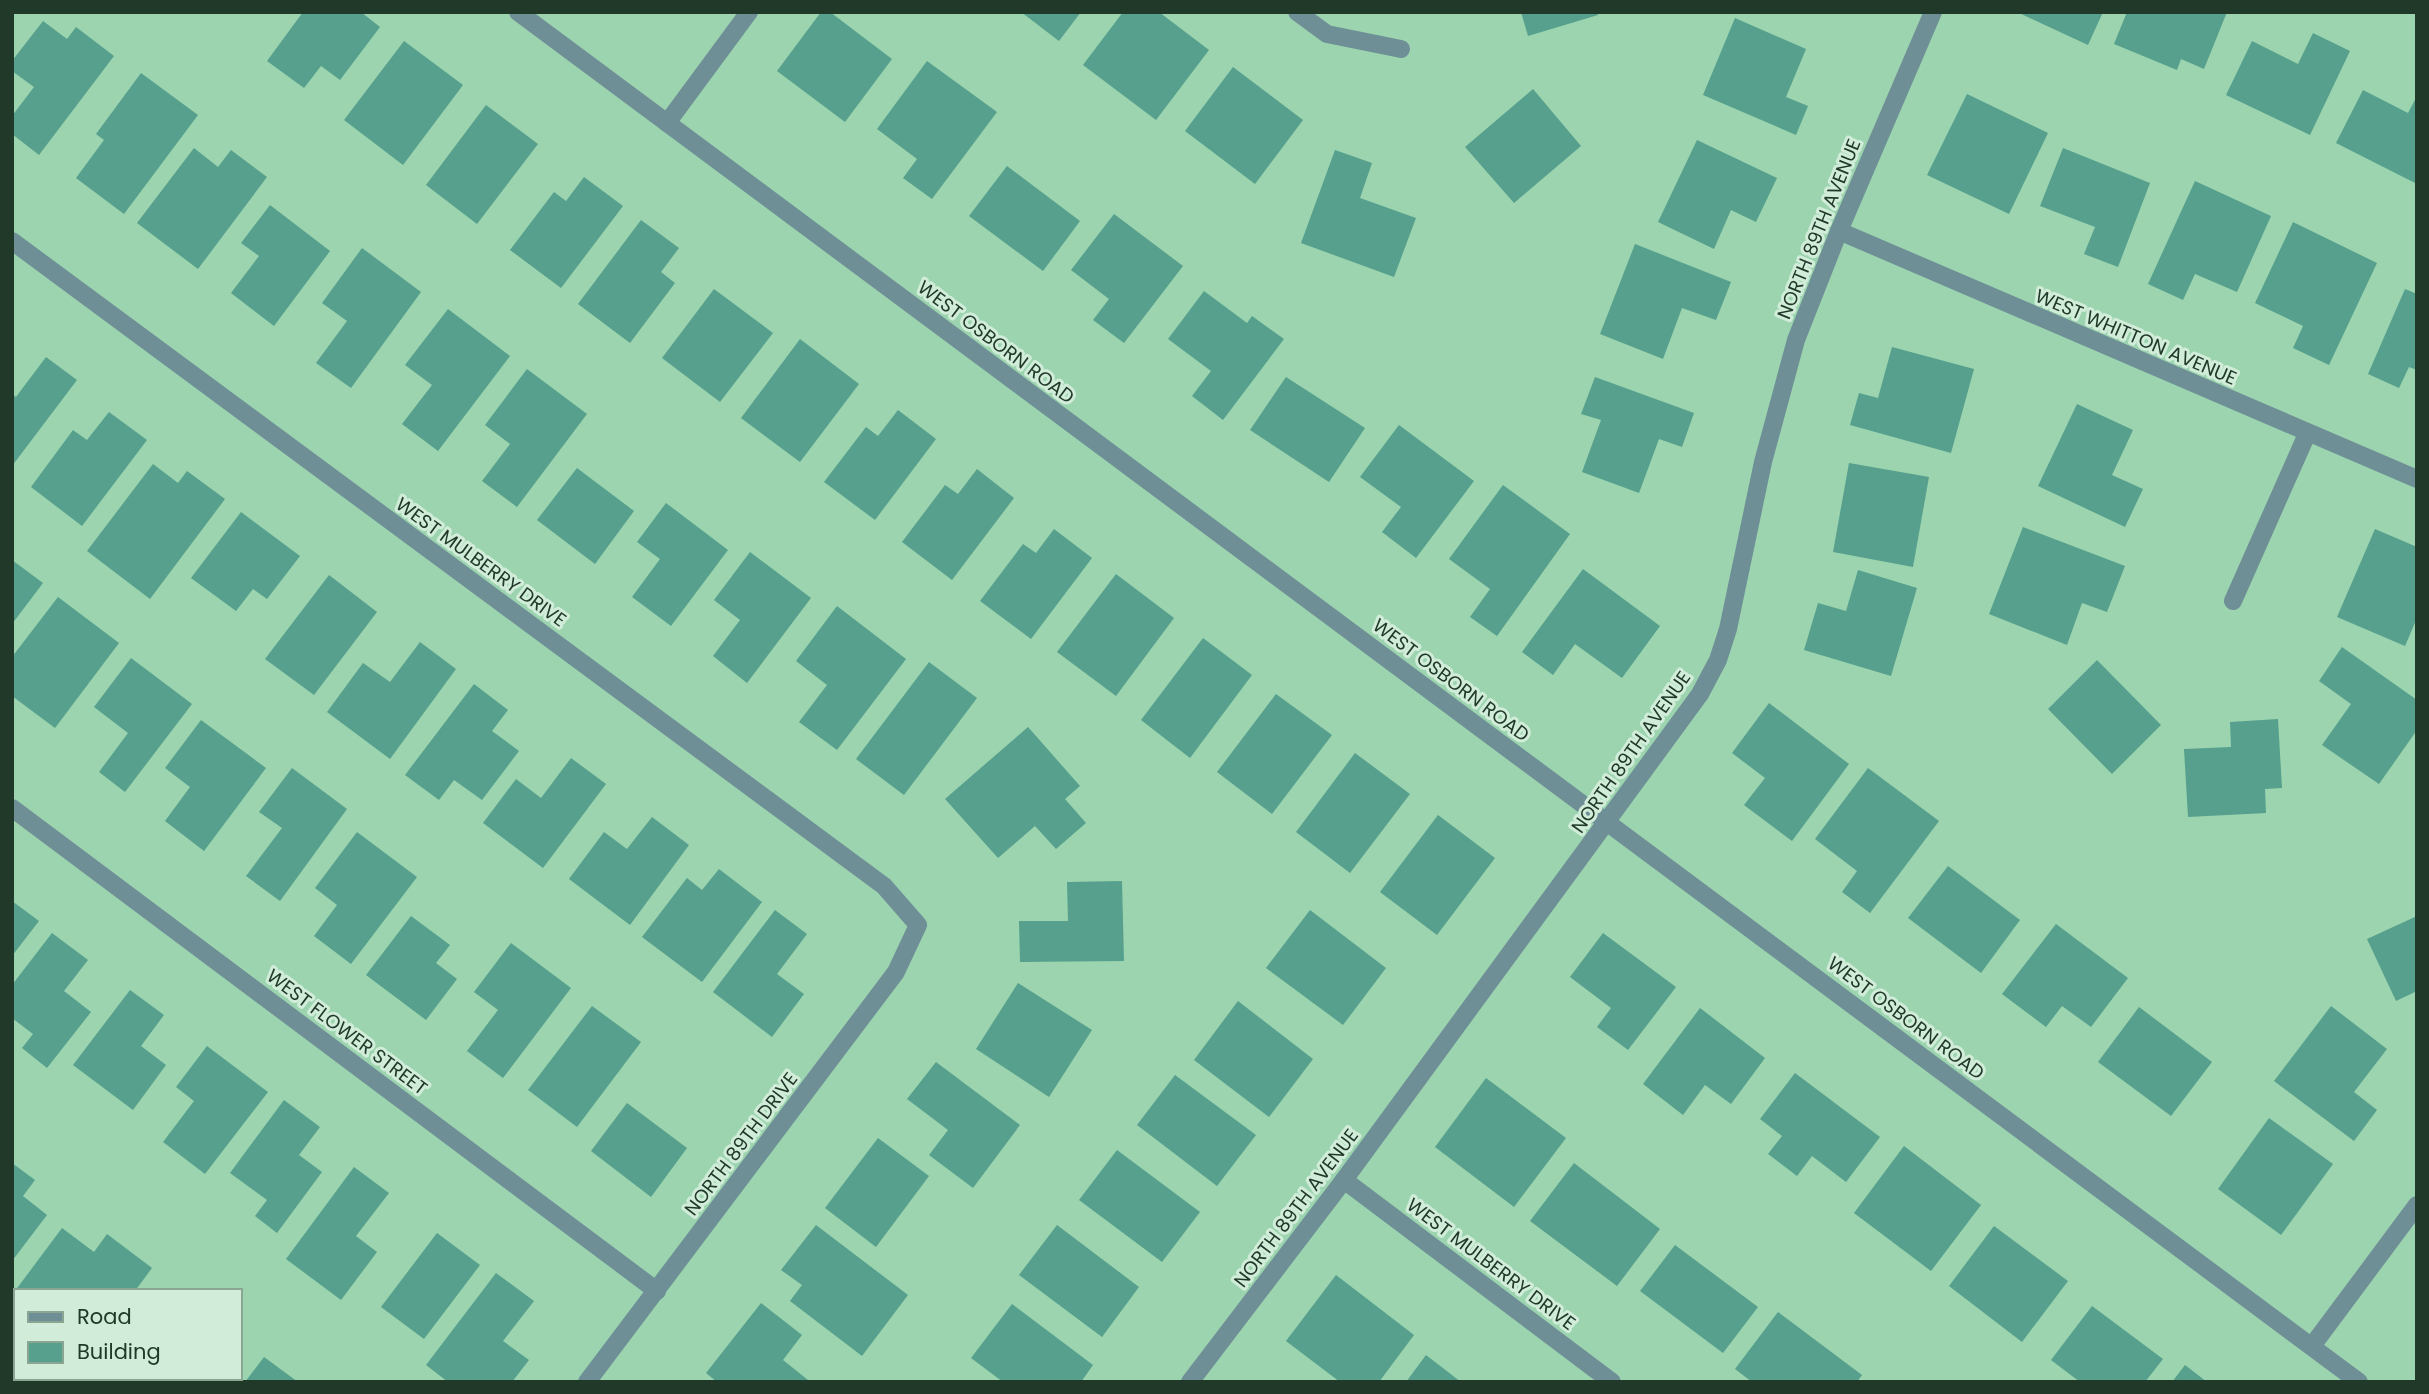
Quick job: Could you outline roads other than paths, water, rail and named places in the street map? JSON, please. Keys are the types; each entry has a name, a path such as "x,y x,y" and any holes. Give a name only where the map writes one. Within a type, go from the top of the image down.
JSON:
{"street":[{"name":"WEST OSBORN ROAD","path":"518,12 2359,1382"},
{"path":"667,124 750,12"},
{"path":"1297,12 1327,34 1401,49"},
{"name":"NORTH 89TH AVENUE","path":"1190,1382 1345,1180 1700,694 1718,660 1728,629 1763,462 1796,340 1933,12"},
{"name":"WEST WHITTON AVENUE","path":"1839,232 2417,479"},
{"name":"WEST MULBERRY DRIVE","path":"12,241 884,886 918,925"},
{"path":"2233,601 2307,434"},
{"name":"WEST FLOWER STREET","path":"12,808 657,1290"},
{"name":"NORTH 89TH DRIVE","path":"587,1382 896,972 918,925"},
{"name":"WEST MULBERRY DRIVE","path":"1345,1180 1612,1382"},
{"path":"2312,1346 2417,1205"}]}
